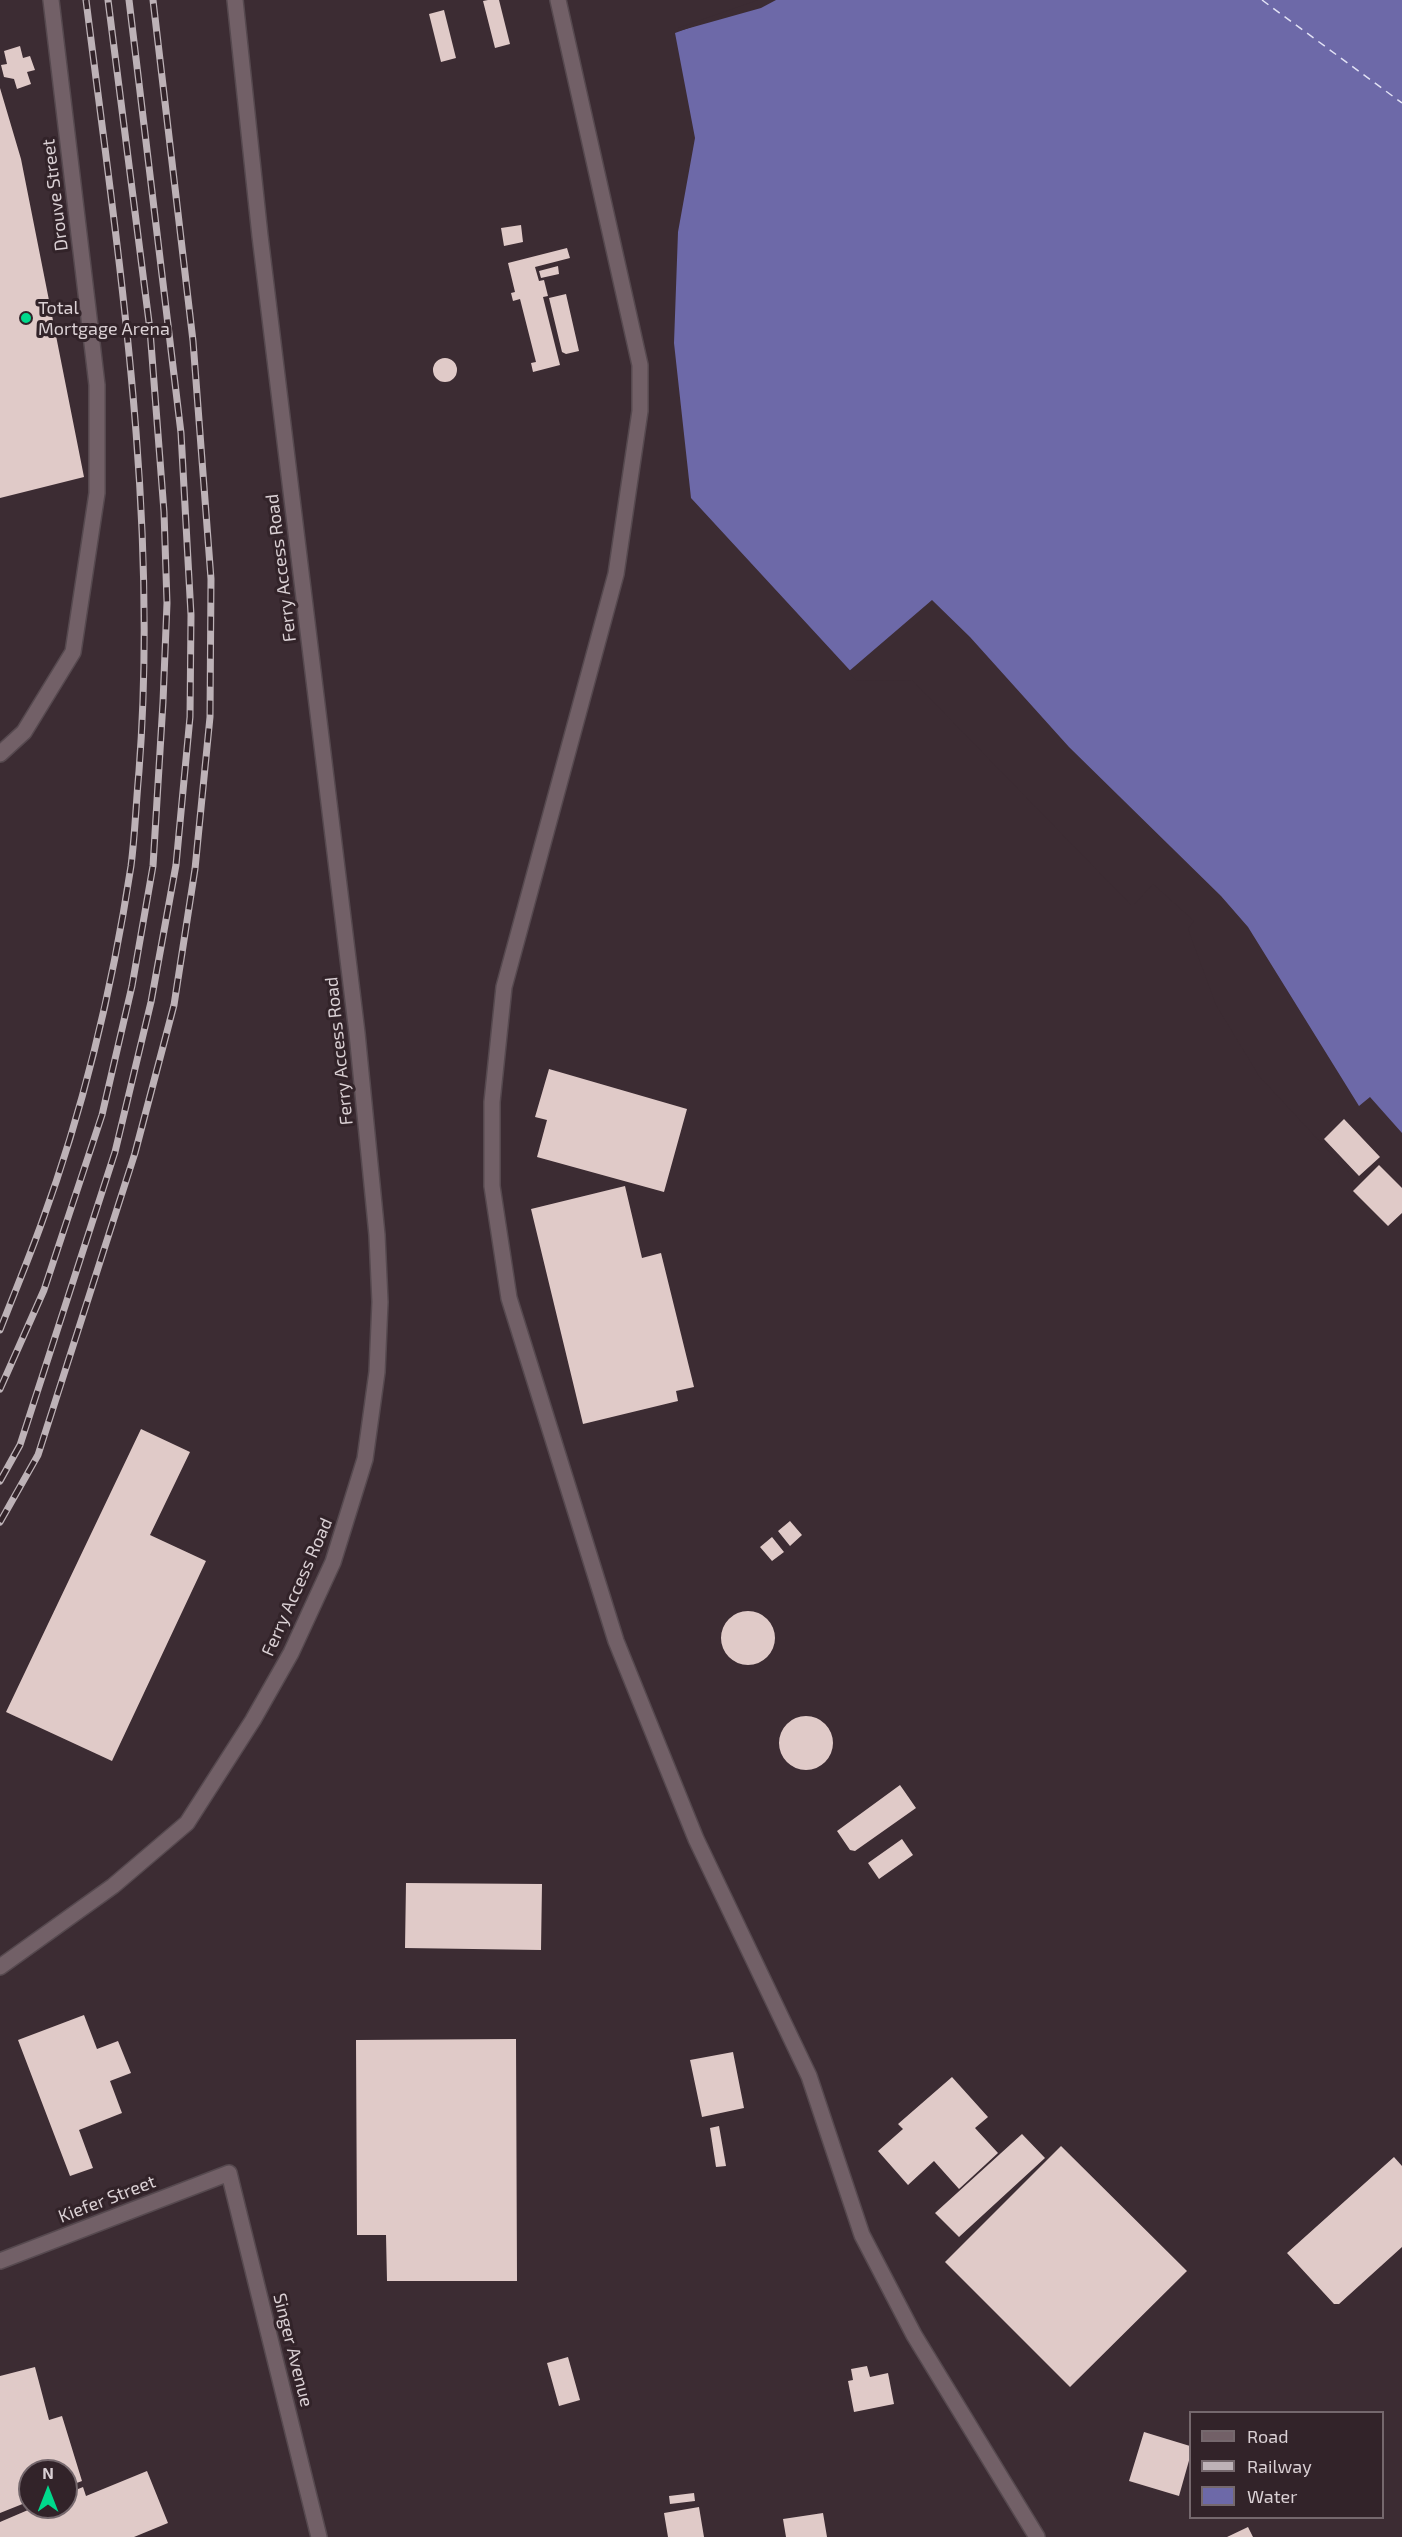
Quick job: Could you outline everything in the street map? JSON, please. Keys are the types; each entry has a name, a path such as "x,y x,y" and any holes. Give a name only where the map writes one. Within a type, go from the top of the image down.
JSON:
{"street":[{"name":"Drouve Street","path":"0,754 24,732 73,652 97,493 97,386 51,0"},
{"name":"Ferry Access Road","path":"0,1967 113,1886 187,1823 253,1720 291,1653 333,1562 366,1459 377,1372 380,1302 377,1235 357,1033 261,248 235,0"},
{"path":"558,0 639,365 640,411 616,574 504,987 492,1102 492,1186 509,1298 616,1641 696,1839 809,2076 862,2235 914,2335 1038,2537"},
{"name":"Kiefer Street","path":"0,2261 229,2173"},
{"name":"Singer Avenue","path":"229,2173 319,2537"}],"water":[{"path":"765,0 1402,0 1402,1227 1198,921 913,677 857,678 691,498 674,343 678,232 695,138 675,33"}],"pier":[{"path":"758,0 776,0 761,8 679,31 678,28"},
{"path":"932,600 970,637 1069,747 1221,896 1248,927 1359,1106 1370,1097 1402,1133 1402,1230 1259,1076 1216,1005 1188,929 1194,921 1153,884 1134,905 1131,905 912,680 857,681 848,672"}],"building":[{"path":"499,0 510,44 495,48 483,1"},
{"path":"444,10 456,58 441,62 429,14"},
{"path":"20,46 23,58 30,56 35,70 27,72 31,84 17,89 14,79 4,77 1,65 7,64 4,51"},
{"name":"Total Mortgage Arena","path":"0,88 21,159 84,477 0,498"},
{"path":"521,225 523,242 504,246 501,228"},
{"path":"567,248 570,258 535,267 539,281 544,280 548,296 543,297 560,365 533,372 531,363 536,362 520,299 513,301 511,293 515,292 508,263"},
{"path":"558,266 559,274 541,278 539,271"},
{"path":"566,294 579,351 566,354 562,352 549,298"},
{"path":"445,358 453,362 457,370 453,378 445,382 437,378 433,370 437,362"},
{"path":"549,1069 687,1109 664,1192 537,1157 547,1120 535,1117"},
{"path":"1344,1119 1380,1157 1359,1176 1324,1139"},
{"path":"1379,1165 1402,1188 1402,1213 1388,1226 1353,1191"},
{"path":"625,1186 642,1258 661,1253 694,1387 676,1391 678,1401 583,1424 531,1209"},
{"path":"141,1429 190,1452 150,1535 206,1561 112,1761 6,1712"},
{"path":"790,1521 802,1535 790,1546 778,1531"},
{"path":"772,1537 784,1552 772,1561 760,1547"},
{"path":"743,1611 753,1611 763,1615 771,1623 775,1638 771,1653 763,1661 753,1665 743,1665 733,1661 725,1653 721,1643 721,1633 725,1623 733,1615"},
{"path":"801,1716 811,1716 821,1720 829,1728 833,1743 829,1758 821,1766 811,1770 801,1770 791,1766 783,1758 779,1748 779,1738 783,1728 791,1720"},
{"path":"900,1785 916,1808 855,1851 850,1850 837,1831"},
{"path":"902,1839 913,1855 879,1879 868,1863"},
{"path":"406,1883 542,1884 541,1950 405,1948"},
{"path":"84,2015 97,2049 118,2041 131,2073 110,2081 122,2113 79,2130 93,2168 70,2176 18,2040"},
{"path":"516,2039 517,2281 387,2281 386,2235 357,2235 356,2040"},
{"path":"733,2052 744,2108 702,2117 690,2060"},
{"path":"952,2077 988,2117 975,2128 998,2153 959,2189 934,2161 908,2185 878,2151 903,2129 898,2124"},
{"path":"719,2126 726,2166 716,2167 710,2128"},
{"path":"1022,2134 1045,2158 959,2237 935,2213"},
{"path":"1061,2146 1187,2271 1070,2387 945,2262"},
{"path":"1394,2157 1402,2166 1402,2247 1339,2304 1334,2304 1287,2253"},
{"path":"568,2357 580,2400 559,2406 547,2363"},
{"path":"867,2366 870,2377 888,2373 894,2404 854,2412 848,2381 853,2380 851,2369"},
{"path":"35,2367 49,2420 62,2416 75,2459 18,2459 18,2506 0,2513 0,2376"},
{"path":"1144,2432 1189,2446 1189,2461 1179,2496 1129,2481"},
{"path":"78,2468 82,2481 78,2482"},
{"path":"147,2471 168,2523 134,2537 0,2537 0,2522 18,2514 18,2519 78,2519 78,2489 83,2487 86,2496"},
{"path":"694,2493 695,2501 670,2504 669,2496"},
{"path":"699,2507 704,2537 668,2537 664,2513"},
{"path":"823,2513 827,2537 786,2537 783,2519"},
{"path":"1248,2527 1253,2537 1227,2537"}],"ferry route":[{"path":"1262,0 1402,103"}],"railway":[{"path":"0,1330 57,1179 95,1046 124,911 134,843 139,771 144,674 144,577 139,481 122,288 86,0"},
{"path":"0,1389 44,1290 102,1115 132,986 153,866 167,603 164,512 150,330 108,0"},
{"path":"0,1481 20,1445 115,1152 151,1002 176,865 190,717 191,615 181,433 129,0"},
{"path":"0,1522 38,1455 135,1153 174,1005 195,869 210,717 211,579 193,341 153,0"}],"place":[{"name":"Total Mortgage Arena","path":"26,318"}]}
